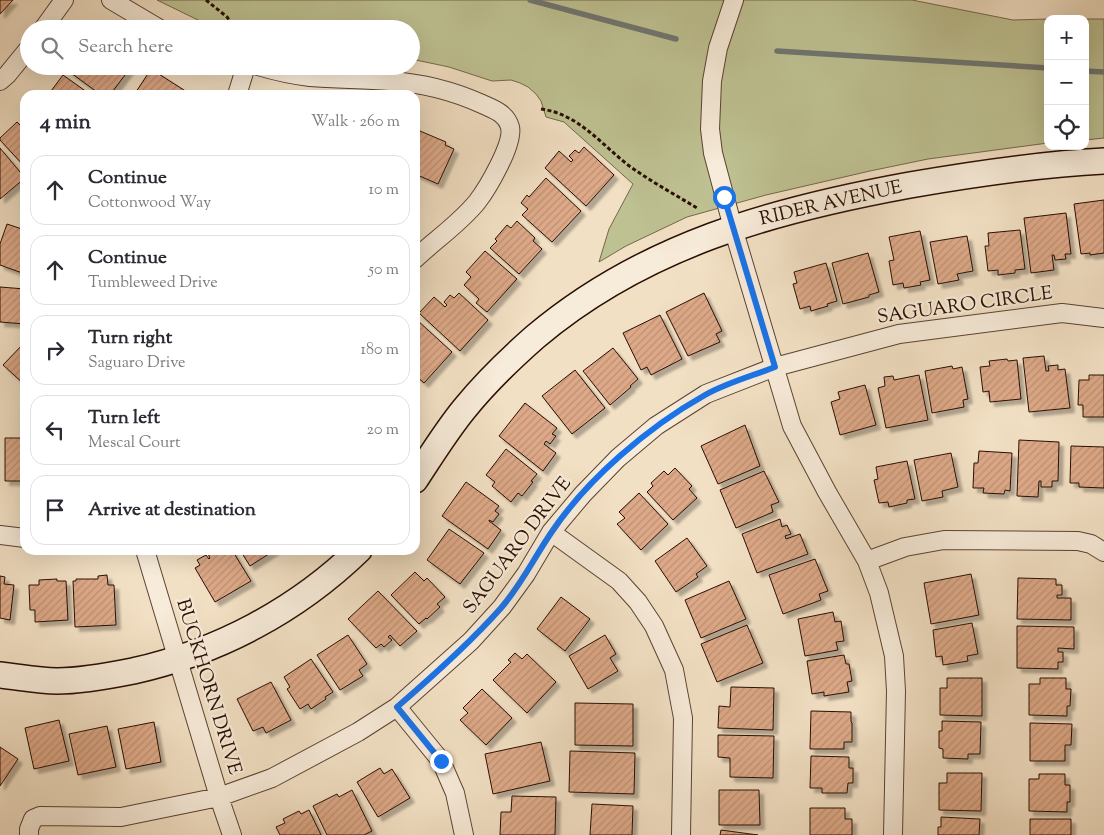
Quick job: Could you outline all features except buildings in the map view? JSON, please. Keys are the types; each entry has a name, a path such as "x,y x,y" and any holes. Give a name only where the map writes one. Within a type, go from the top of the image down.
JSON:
{"street":[{"path":"50,20 64,0"},
{"path":"111,0 145,20"},
{"path":"734,0 718,48 712,81 710,114 713,153 733,228 792,426 867,561 879,593 894,656 896,691 893,835"},
{"path":"0,80 7,75 20,59"},
{"path":"239,90 243,75"},
{"path":"299,75 391,81 435,88 449,91 497,111 502,115 510,127 510,136 493,176 477,202 465,215 420,255"},
{"name":"RIDER AVENUE","path":"420,472 444,435 476,395 509,361 558,319 590,297 643,265 671,251 733,228 836,200 913,184 1002,171 1104,161"},
{"name":"SAGUARO CIRCLE","path":"775,367 899,334 1062,313 1104,318"},
{"name":"SAGUARO DRIVE","path":"29,835 33,819 40,816 121,817 219,797 272,778 358,732 397,707 471,641 502,607 526,574 551,532 583,494 618,458 656,426 706,394 775,367"},
{"path":"551,532 619,582 638,602 654,626 674,670 683,718 681,835"},
{"path":"0,535 20,537"},
{"path":"867,561 905,547 944,540 1078,541 1091,544 1104,552"},
{"name":"BUCKHORN DRIVE","path":"147,555 232,835"},
{"path":"0,675 57,681 106,677 178,659 207,649 269,618 304,596 353,555"},
{"path":"397,707 441,761 455,793 464,835"}],"path":[{"path":"206,0 229,20"},
{"path":"541,109 559,112 578,122 628,165 697,208"}],"green space":[{"path":"157,0 912,0 1013,20 1044,19 1044,144 928,159 766,195 687,217 626,246 599,262 609,229 633,184 564,122 546,117 541,101 528,87 511,80 492,81 449,67 420,61 420,20 198,20"},
{"path":"1089,19 1104,19 1104,138 1089,140"}],"waterway":[{"path":"530,0 676,39"},
{"path":"777,51 1044,68"},
{"path":"1089,71 1104,72"}],"route":[{"path":"441,761 397,707 471,641 502,607 526,574 551,532 583,494 618,458 656,426 706,394 775,367 724,197"}]}
